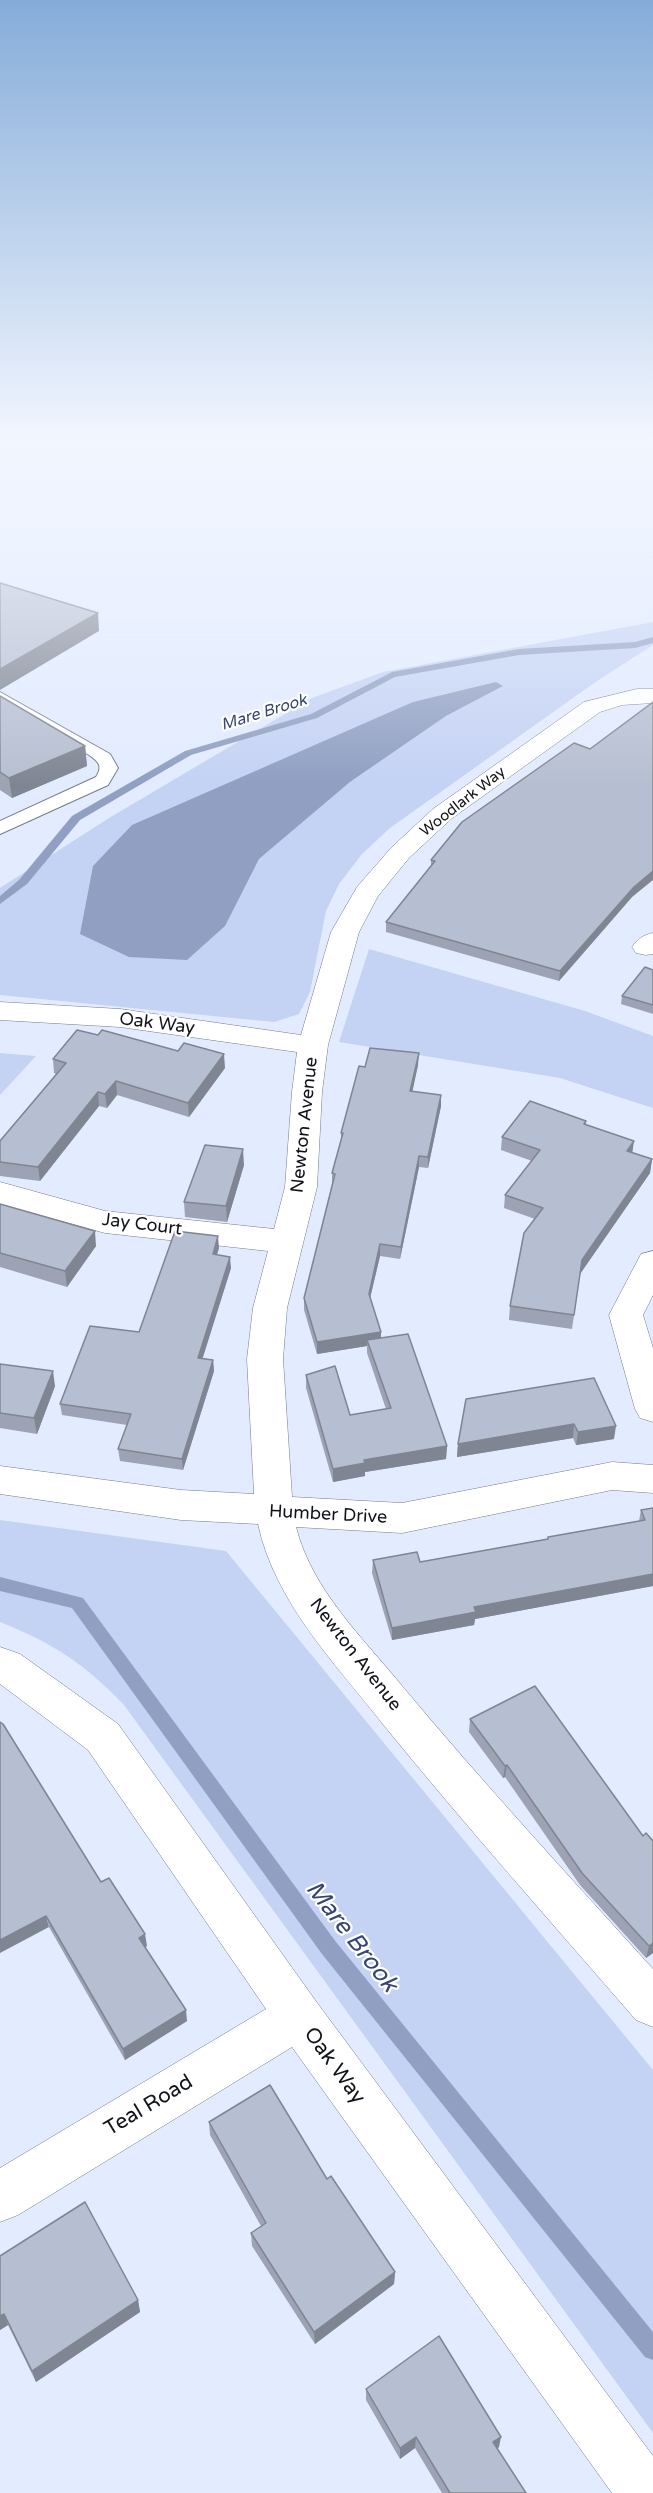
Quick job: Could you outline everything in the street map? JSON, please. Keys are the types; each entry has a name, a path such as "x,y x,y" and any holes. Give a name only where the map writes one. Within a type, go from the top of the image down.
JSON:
{"street":[{"name":"Woodlark Way","path":"313,1045 345,932 366,893 400,853 442,814 592,707 614,698 634,695 653,696"},
{"name":"Oak Way","path":"0,1011 120,1018 313,1045"},
{"name":"Newton Avenue","path":"313,1045 307,1092 301,1187 270,1308 265,1359 274,1512 283,1551 316,1611 442,1765 653,2004"},
{"name":"Jay Court","path":"0,1193 105,1222 286,1242"},
{"path":"653,1262 626,1315 653,1409"},
{"name":"Humber Drive","path":"0,1480 182,1505 402,1518 612,1476 653,1479"},
{"name":"Oak Way","path":"0,1664 6,1666 103,1737 298,2016 646,2493"},
{"name":"Teal Road","path":"0,2197 298,2016"}],"lane":[{"path":"0,697 95,751 106,758 109,765 108,772 102,781 0,828"}],"shaded area":[{"path":"653,622 653,645 597,681 390,828 362,854 339,884 326,911 310,992 299,1014 274,1022 0,995 0,888 109,818 312,698 383,672","holes":["503,686 446,716 350,782 259,859 413,702"]},
{"path":"496,682 503,686 446,716 350,782 259,859 225,926 187,960 129,957 80,934 93,866 132,825 413,702"},
{"path":"369,949 585,1011 653,1036 653,1108 560,1078 339,1042"},
{"path":"0,1053 36,1056 0,1095"},
{"path":"0,1520 226,1551 653,2070 653,2433 124,1705 82,1666 36,1638 0,1622"}],"building":[{"path":"0,583 98,613 0,669"},
{"path":"0,696 85,746 9,778 0,772"},
{"path":"653,702 653,871 634,887 560,971 386,922 435,861 431,860 462,822 574,743 590,749"},
{"path":"645,967 653,970 653,1005 622,996"},
{"path":"77,1030 98,1035 102,1030 178,1051 184,1043 224,1054 188,1103 116,1081 105,1094 98,1092 38,1167 0,1162 0,1141 66,1063 53,1059"},
{"path":"370,1048 419,1053 410,1091 441,1095 428,1157 419,1156 401,1247 380,1244 369,1294 381,1332 317,1342 304,1298 335,1174 332,1173 343,1133 341,1133 359,1066 365,1067"},
{"path":"530,1101 586,1121 584,1124 634,1141 627,1151 652,1159 582,1260 574,1315 510,1306 524,1233 543,1208 505,1195 540,1150 502,1137"},
{"path":"205,1145 243,1149 226,1206 184,1202"},
{"path":"0,1204 95,1231 65,1271 0,1253"},
{"path":"175,1231 218,1236 213,1254 230,1257 198,1358 213,1360 182,1459 118,1449 131,1414 60,1404 90,1326 139,1332"},
{"path":"408,1334 447,1446 364,1460 365,1463 333,1469 306,1375 335,1366 350,1415 391,1408 367,1340"},
{"path":"0,1364 53,1371 34,1418 0,1413"},
{"path":"594,1378 616,1426 578,1432 574,1424 458,1444 466,1399"},
{"path":"653,1508 653,1574 474,1607 476,1612 392,1628 373,1560 417,1552 420,1562 548,1539 548,1537 645,1520 641,1510"},
{"path":"535,1686 643,1836 646,1833 653,1841 653,1943 649,1946 582,1873 507,1765 505,1766 470,1719"},
{"path":"0,1722 101,1882 109,1878 145,1934 139,1938 186,2010 123,2049 46,1916 0,1940"},
{"path":"270,2085 327,2179 331,2176 395,2272 314,2332 251,2233 266,2223 209,2122"},
{"path":"85,2202 138,2300 32,2371 4,2314 0,2316 0,2256"},
{"path":"439,2336 501,2437 493,2442 526,2493 450,2493 416,2437 400,2448 366,2389"}],"waterway":[{"name":"Mare Brook","path":"0,901 23,882 76,818 188,753 314,716 392,675 519,652 635,645 653,640"},
{"name":"Mare Brook","path":"0,1584 77,1603 329,1948 653,2349"}]}
